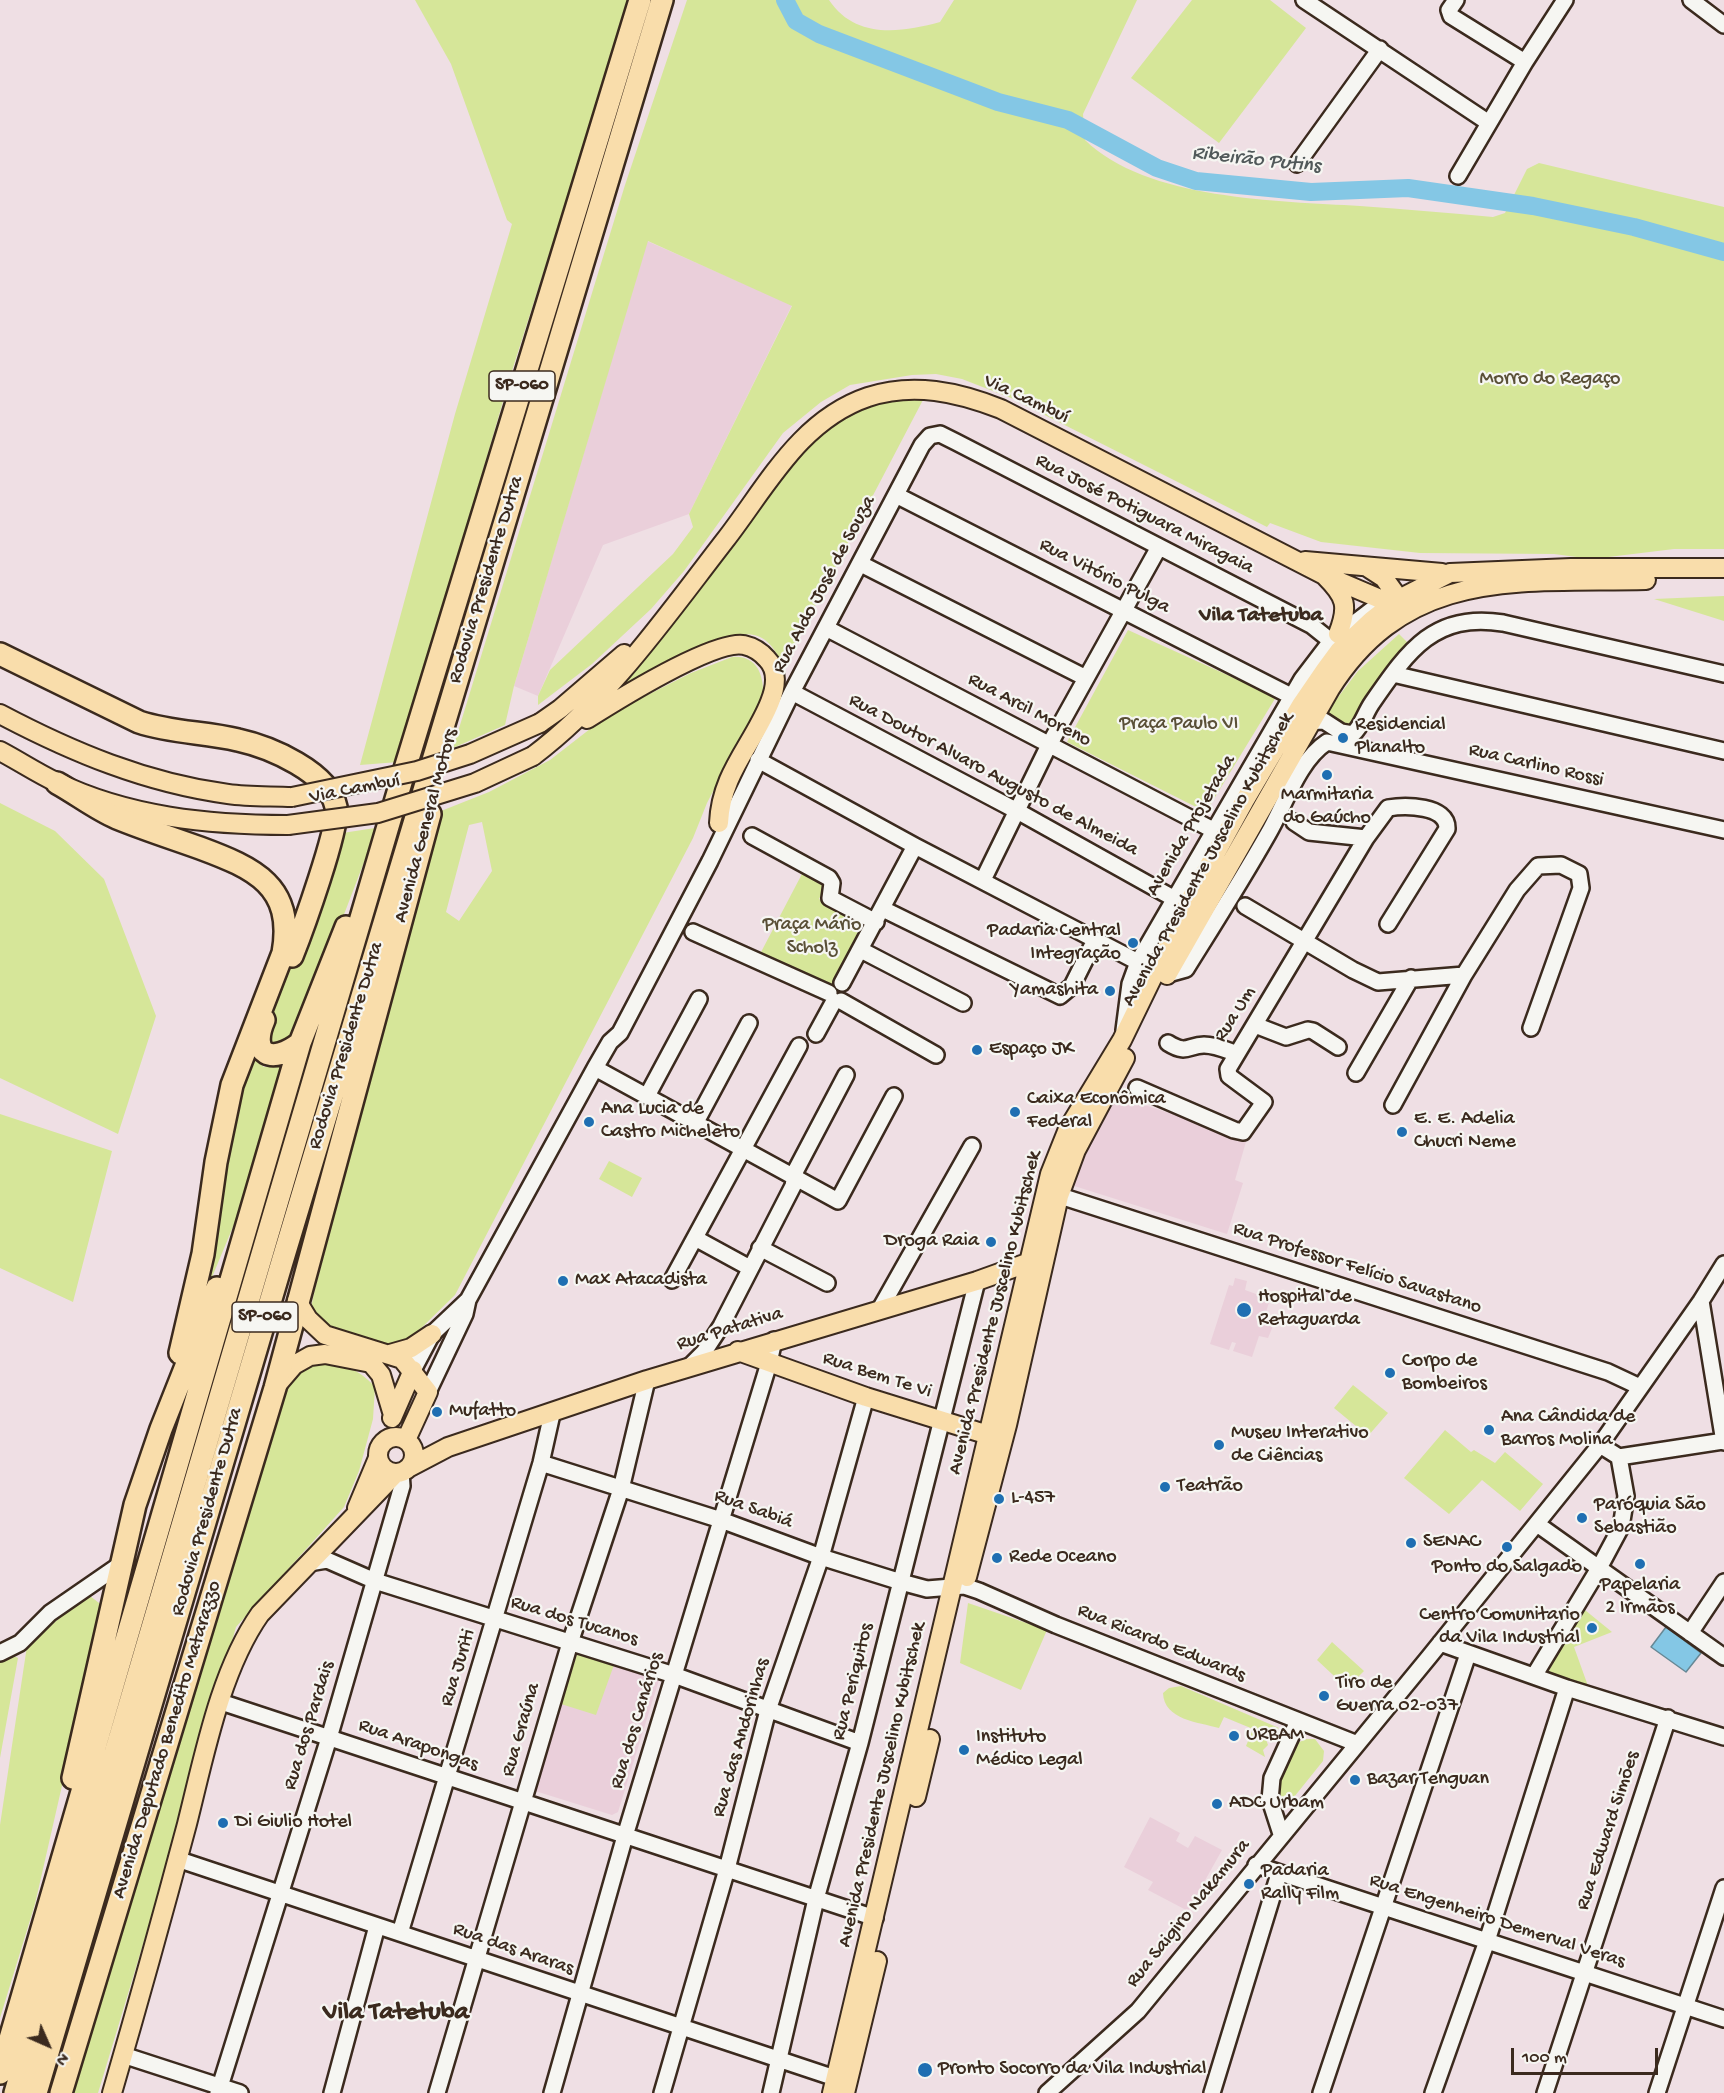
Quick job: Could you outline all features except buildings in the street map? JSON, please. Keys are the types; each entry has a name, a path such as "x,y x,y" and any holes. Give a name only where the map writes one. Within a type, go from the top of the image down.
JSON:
{"highway":[{"name":"Rodovia Presidente Dutra","path":"15,2093 404,772 640,0"},
{"name":"Rodovia Presidente Dutra","path":"36,2093 498,542 662,0"},
{"name":"Avenida General Motors","path":"275,1388 412,887 498,542"},
{"path":"0,654 139,723 161,730 239,740 284,757 314,774 331,793 337,822 287,970 262,1026 261,1048 268,1055 277,1057 286,1054 300,1043"},
{"path":"0,2073 300,1043 404,772"},
{"path":"57,783 115,817 241,863 261,876 276,893 284,913 287,933 283,953 232,1085 223,1121 198,1281 161,1429"},
{"path":"27,1983 135,1505 161,1429 262,1177"},
{"name":"Avenida Deputado Benedito Matarazzo","path":"60,2093 275,1388"}],"main road":[{"name":"Via Cambuí","path":"0,751 57,783 123,806 183,820 234,825 288,825 378,813 475,783 533,756 565,732 621,672 806,434 866,398 900,391 944,391 972,397 1001,409 1301,561 1324,575 1399,603"},
{"name":"Via Cambuí","path":"1301,561 1364,565 1424,574 1450,573"},
{"path":"1364,565 1384,578 1399,603"},
{"name":"Avenida Presidente Juscelino Kubitschek","path":"995,1437 1027,1263 1052,1194 1076,1150 1162,972 1190,900 1239,798 1286,720 1339,651 1399,603 1450,573 1571,568 1724,568"},
{"path":"1324,575 1339,591 1344,603 1345,613 1334,637"},
{"name":"Avenida Presidente Juscelino Kubitschek","path":"837,2088 875,1918 995,1437 1068,1129 1262,809 1349,660 1399,603 1471,588 1565,582 1724,579"},
{"name":"Via Cambuí","path":"0,714 92,759 145,777 230,794 292,797 417,771 470,754 540,723 568,702 663,618"},
{"path":"565,732 660,674 724,648 742,645 760,651 772,664 776,680 770,701 721,794 719,823"},
{"name":"Rua Patativa","path":"402,1471 448,1447 552,1414 647,1380 774,1340 977,1281 1027,1263"},
{"path":"297,1301 308,1319 325,1335 390,1354 402,1359 413,1370 428,1392 408,1442 413,1459 402,1471 387,1470 380,1451 390,1438 408,1442"},
{"path":"390,1354 411,1348 432,1334"},
{"name":"Rua Bem Te Vi","path":"731,1353 769,1363 866,1397 995,1437"},
{"path":"275,1388 294,1365 310,1356 325,1354 371,1363 381,1375 393,1416"},
{"name":"Avenida Deputado Benedito Matarazzo","path":"351,1521 413,1370"},
{"name":"Rua Patativa","path":"408,1442 419,1449 448,1447"},
{"name":"Avenida Deputado Benedito Matarazzo","path":"112,2093 221,1702 232,1665 244,1637 260,1614 402,1471"},
{"name":"Avenida Presidente Juscelino Kubitschek","path":"837,2088 958,1587"}],"street":[{"path":"1304,0 1489,123"},
{"path":"1458,176 1525,62 1565,0"},
{"path":"1691,0 1724,25"},
{"path":"1453,7 1525,62"},
{"path":"1297,164 1380,49"},
{"name":"Rua Aldo José de Souza","path":"610,1042 611,1028 719,823 752,765 758,760 922,445 934,434"},
{"name":"Rua José Potiguara Miragaia","path":"934,434 957,442 1334,637"},
{"name":"Rua Vitório Pulga","path":"896,495 1293,697"},
{"path":"983,880 1019,812 1049,745 1159,547"},
{"path":"861,564 1086,678"},
{"path":"1286,720 1293,697 1302,679 1334,637 1399,603"},
{"path":"758,760 915,846 1138,962 1162,972 1186,969 1237,901 1266,837 1301,772 1318,748 1327,742 1353,734 1370,705 1393,674 1414,649 1436,632 1455,623 1478,619 1503,622 1724,674"},
{"name":"Rua Arcil Moreno","path":"826,628 1213,830"},
{"path":"1393,674 1724,751"},
{"name":"Rua Doutor Alvaro Augusto de Almeida","path":"792,692 1019,812 1173,898"},
{"name":"Rua Carlino Rossi","path":"1286,720 1311,724 1324,721 1340,738 1724,830"},
{"name":"Rua Aldo José de Souza","path":"428,1392 465,1314 468,1300 595,1068 610,1042 620,1033 710,861 758,766 758,760"},
{"path":"1239,798 1262,809 1266,837"},
{"name":"Avenida Projetada","path":"1122,1040 1130,984 1138,962 1213,830 1239,798"},
{"name":"Rua Um","path":"1137,1088 1244,1132 1264,1102 1229,1076 1228,1069 1366,838 1388,808 1408,806 1431,811 1443,817 1447,829 1388,924"},
{"path":"1294,822 1309,832 1366,838"},
{"path":"752,836 829,879 832,883 830,897 880,915 1051,994 1060,996 1066,994 1081,970 1095,940"},
{"path":"835,999 846,997 848,991 842,983 915,846"},
{"path":"1393,1105 1464,975 1527,877 1538,866 1561,865 1576,870 1582,883 1531,1028"},
{"path":"1237,901 1353,970 1378,982 1464,975"},
{"path":"693,932 835,999 936,1055"},
{"path":"861,950 963,1003"},
{"path":"1356,1073 1411,978"},
{"path":"647,1096 699,999"},
{"path":"816,1034 835,999"},
{"path":"696,1122 748,1023"},
{"path":"1255,1025 1286,1037 1308,1030 1313,1031 1338,1047"},
{"path":"1168,1043 1186,1050 1202,1045 1215,1046 1237,1054"},
{"path":"672,1280 799,1046"},
{"path":"595,1068 838,1201 894,1096"},
{"path":"690,1366 704,1352 721,1326 796,1178 795,1170 846,1075"},
{"path":"880,1309 972,1146"},
{"name":"Rua Professor Felício Savastano","path":"1052,1194 1608,1372 1640,1387"},
{"path":"695,1238 750,1268"},
{"path":"760,1248 827,1283"},
{"name":"Rua Saigiro Nakamura","path":"1047,2093 1138,2011 1355,1743 1440,1643 1600,1445 1701,1301 1724,1264"},
{"name":"Rua Periquitos","path":"771,2093 816,1899 860,1743 977,1281"},
{"name":"Rua Aldo José de Souza","path":"413,1370 432,1334 468,1300"},
{"path":"1600,1445 1619,1457 1724,1441 1701,1301"},
{"path":"721,1326 715,1344 731,1353"},
{"name":"Rua dos Canários","path":"552,2093 578,1995 769,1363 774,1340"},
{"name":"Rua Graúna","path":"437,2093 570,1643 621,1489 647,1380"},
{"name":"Rua das Andorinhas","path":"662,2093 727,1869 768,1710 821,1557 866,1397"},
{"name":"Rua Juriti","path":"400,1933 541,1463 552,1414"},
{"path":"1534,1676 1598,1570 1621,1527 1626,1496 1619,1457"},
{"name":"Rua Sabiá","path":"541,1463 721,1520 821,1557 901,1582 927,1588 958,1587"},
{"name":"Rua dos Pardais","path":"219,2090 279,1891 329,1738 402,1486 402,1471"},
{"path":"1537,1524 1598,1570 1724,1657"},
{"name":"Rua dos Tucanos","path":"309,1563 327,1560 375,1581 674,1675 860,1743"},
{"path":"0,1653 20,1643 50,1613 90,1588 122,1564"},
{"path":"1690,1633 1724,1582"},
{"name":"Rua Ricardo Edwards","path":"958,1587 1355,1743"},
{"path":"90,1588 114,1600"},
{"path":"1440,1643 1567,1688 1724,1737"},
{"path":"1321,2093 1468,1654"},
{"path":"1433,2093 1487,1941 1567,1688"},
{"name":"Rua Arapongas","path":"221,1702 448,1779 875,1918"},
{"name":"Rua Edward Simões","path":"1545,2093 1668,1718"},
{"path":"1281,1834 1270,1800 1272,1778 1298,1721"},
{"name":"Rua das Araras","path":"177,1859 279,1891 578,1995 778,2061 837,2088"},
{"name":"Rua Engenheiro Demerval Veras","path":"1256,1865 1724,2019"},
{"path":"1212,2093 1279,1874"},
{"path":"1657,2093 1724,1888"},
{"path":"332,2093 377,1926"},
{"path":"123,2055 219,2090 240,2093"}],"shaded area":[{"path":"647,241 792,305 689,514 603,545 538,696 514,686"},
{"path":"1107,1093 1247,1138 1235,1180 1243,1183 1227,1234 1071,1185"},
{"name":"Hospital de Retaguarda","path":"1235,1278 1247,1281 1245,1290 1270,1299 1263,1322 1273,1326 1268,1338 1259,1336 1252,1357 1233,1351 1236,1343 1232,1342 1229,1350 1210,1344 1229,1285 1233,1286"},
{"path":"575,1650 659,1680 618,1812 612,1815 532,1790"},
{"path":"1150,1817 1180,1833 1176,1841 1188,1848 1195,1836 1222,1850 1188,1911 1148,1890 1153,1882 1124,1867"}],"green space":[{"path":"415,0 630,0 511,374 398,762 360,765 455,414 512,224 507,220 451,64"},
{"name":"Morro do Regaço","path":"687,0 829,0 840,13 865,27 894,30 940,22 954,0 1137,0 1083,114 1085,140 1111,160 1142,175 1177,186 1253,199 1493,217 1505,213 1527,169 1539,163 1724,207 1724,549 1674,549 1592,559 1554,554 1420,553 1321,542 1270,523 1267,527 1011,398 962,379 936,374 912,375 850,385 821,402 783,433 684,571 651,609 592,664 538,705 538,696 550,670 673,554 693,527 689,514 792,306 648,241 514,686 505,725 453,748 625,185"},
{"path":"1192,0 1270,0 1306,28 1219,143 1131,78"},
{"path":"894,397 924,398 782,669 779,658 769,643 754,635 741,635 704,646 614,691 808,438 867,403"},
{"path":"1724,596 1724,621 1654,599"},
{"name":"Praça Paulo VI","path":"1128,630 1276,697 1206,812 1067,742"},
{"path":"1399,634 1414,649 1357,730 1342,727 1326,713 1358,671"},
{"path":"732,657 747,659 757,667 760,673 763,695 707,803 693,838 455,1295 408,1341 398,1344 365,1342 322,1328 311,1308 314,1293 441,811 489,792 550,760 608,715 691,673","holes":["482,822 492,871 459,921 446,912 469,825"]},
{"path":"0,803 55,831 104,879 156,1016 118,1134 0,1078"},
{"path":"375,828 374,836 330,951 286,1054 260,1040 273,1001 291,967 336,834"},
{"name":"Praça Mário Scholz","path":"803,872 827,884 819,899 866,924 830,988 760,954"},
{"path":"252,1057 264,1067 285,1066 250,1186 195,1318 218,1156"},
{"path":"0,1114 112,1151 73,1302 0,1268"},
{"path":"609,1161 642,1178 632,1197 599,1179"},
{"path":"310,1360 346,1367 361,1374 375,1387 373,1419 359,1471 344,1507 236,1627 199,1759 98,2093 72,2093 103,1983 287,1385"},
{"path":"1353,1385 1388,1413 1368,1436 1334,1408"},
{"path":"1445,1430 1471,1452 1474,1450 1495,1463 1505,1452 1543,1484 1520,1511 1482,1480 1449,1514 1404,1478"},
{"path":"90,1596 103,1606 35,1904 0,2018 0,1825 27,1646 84,1597"},
{"path":"968,1603 1047,1630 1021,1690 960,1663"},
{"path":"1580,1606 1612,1632 1574,1647 1588,1686 1548,1673"},
{"path":"1332,1642 1364,1671 1347,1688 1317,1660"},
{"path":"579,1648 615,1662 596,1715 561,1704"},
{"path":"10,1654 18,1658 0,1758 0,1658"},
{"path":"1181,1686 1279,1728 1265,1736 1268,1745 1263,1750 1265,1757 1246,1746 1253,1729 1224,1717 1219,1728 1183,1718 1169,1709 1163,1693 1169,1688"},
{"path":"1306,1739 1315,1739 1324,1751 1323,1761 1286,1807 1276,1784 1295,1744"}],"water":[{"path":"1666,1627 1701,1653 1686,1672 1651,1647"}],"waterway":[{"name":"Ribeirão Putins","path":"785,0 796,21 819,34 998,102 1068,120 1157,168 1196,181 1311,192 1408,188 1533,206 1634,227 1724,252"}],"place":[{"name":"Residencial Planalto","path":"1343,738"},
{"name":"Marmitaria do Gaúcho","path":"1327,775"},
{"name":"Padaria Central Integração","path":"1133,943"},
{"name":"Yamashita","path":"1110,991"},
{"name":"Espaço JK","path":"977,1050"},
{"name":"Caixa Econômica Federal","path":"1015,1112"},
{"name":"Ana Lucia de Castro Micheleto","path":"589,1122"},
{"name":"E. E. Adelia Chucri Neme","path":"1402,1132"},
{"name":"Droga Raia","path":"991,1242"},
{"name":"Max Atacadista","path":"563,1281"},
{"name":"Hospital de Retaguarda","path":"1244,1310"},
{"name":"Corpo de Bombeiros","path":"1390,1373"},
{"name":"Mufatto","path":"437,1412"},
{"name":"Ana Cândida de Barros Molina","path":"1489,1430"},
{"name":"Museu Interativo de Ciências","path":"1219,1445"},
{"name":"Teatrão","path":"1165,1487"},
{"name":"L-457","path":"999,1499"},
{"name":"Paróquia São Sebastião","path":"1582,1518"},
{"name":"SENAC","path":"1411,1543"},
{"name":"Ponto do Salgado","path":"1507,1547"},
{"name":"Rede Oceano","path":"997,1558"},
{"name":"Papelaria 2 Irmãos","path":"1640,1564"},
{"name":"Centro Comunitario da Vila Industrial","path":"1592,1628"},
{"name":"Tiro de Guerra 02-037","path":"1324,1696"},
{"name":"URBAM","path":"1234,1736"},
{"name":"Instituto Médico Legal","path":"964,1750"},
{"name":"Bazar Tenguan","path":"1355,1780"},
{"name":"ADC Urbam","path":"1217,1804"},
{"name":"Di Giulio Hotel","path":"223,1823"},
{"name":"Padaria Rally Film","path":"1249,1884"},
{"name":"Pronto Socorro da Vila Industrial","path":"925,2070"}],"district":[{"name":"Vila Tatetuba","path":"1261,617"},
{"name":"Vila Tatetuba","path":"396,2014"}]}
